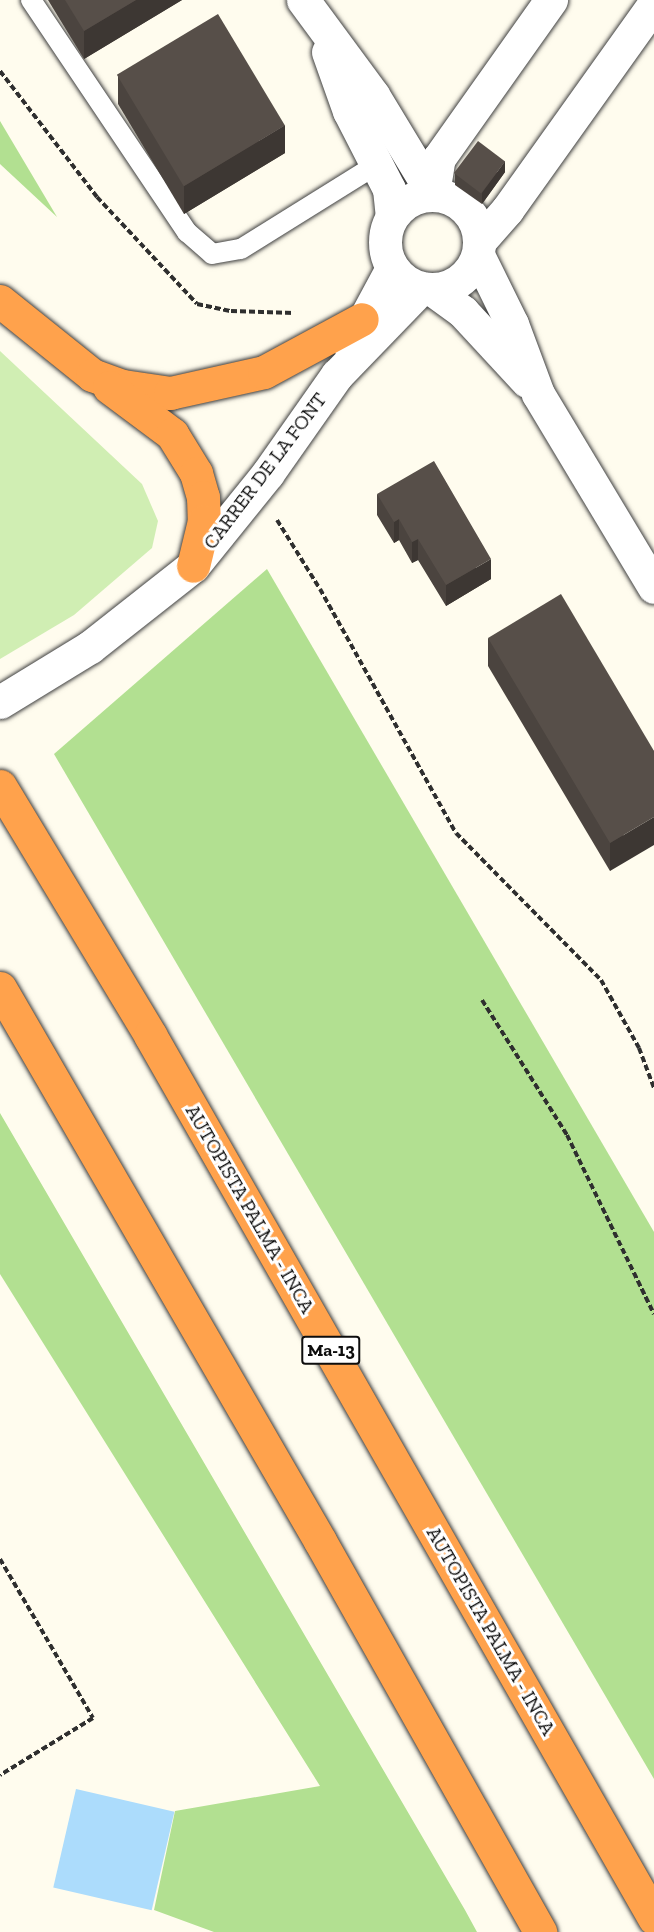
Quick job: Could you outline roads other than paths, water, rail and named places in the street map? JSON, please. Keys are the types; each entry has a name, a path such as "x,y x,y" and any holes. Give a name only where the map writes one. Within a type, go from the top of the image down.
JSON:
{"highway":[{"path":"0,301 92,375 172,434 186,453 203,497 204,521 193,566"},
{"path":"92,375 123,386 170,393 264,372 362,319"},
{"name":"AUTOPISTA PALMA - INCA","path":"0,786 162,1055 654,1918"},
{"path":"0,988 320,1541 540,1932"}],"street":[{"path":"303,0 320,28 373,95 433,194 466,209 478,230 478,248 512,324 538,394 654,587"},
{"path":"433,194 439,158 551,0"},
{"path":"427,289 446,288 466,275 478,248 654,4"},
{"path":"320,28 349,111 379,164 389,189 392,217 385,245 392,268 400,278 427,289 463,312 538,394"},
{"path":"392,217 410,200 433,194"},
{"name":"CARRER DE LA FONT","path":"0,702 90,647 193,566 268,473 337,375 362,319 392,268"},
{"name":"CARRER DE LA FONT","path":"337,375 427,289"}],"lane":[{"path":"31,0 187,232 212,254 241,249 379,164"}],"water":[{"path":"76,1789 174,1812 152,1910 53,1887"}]}
